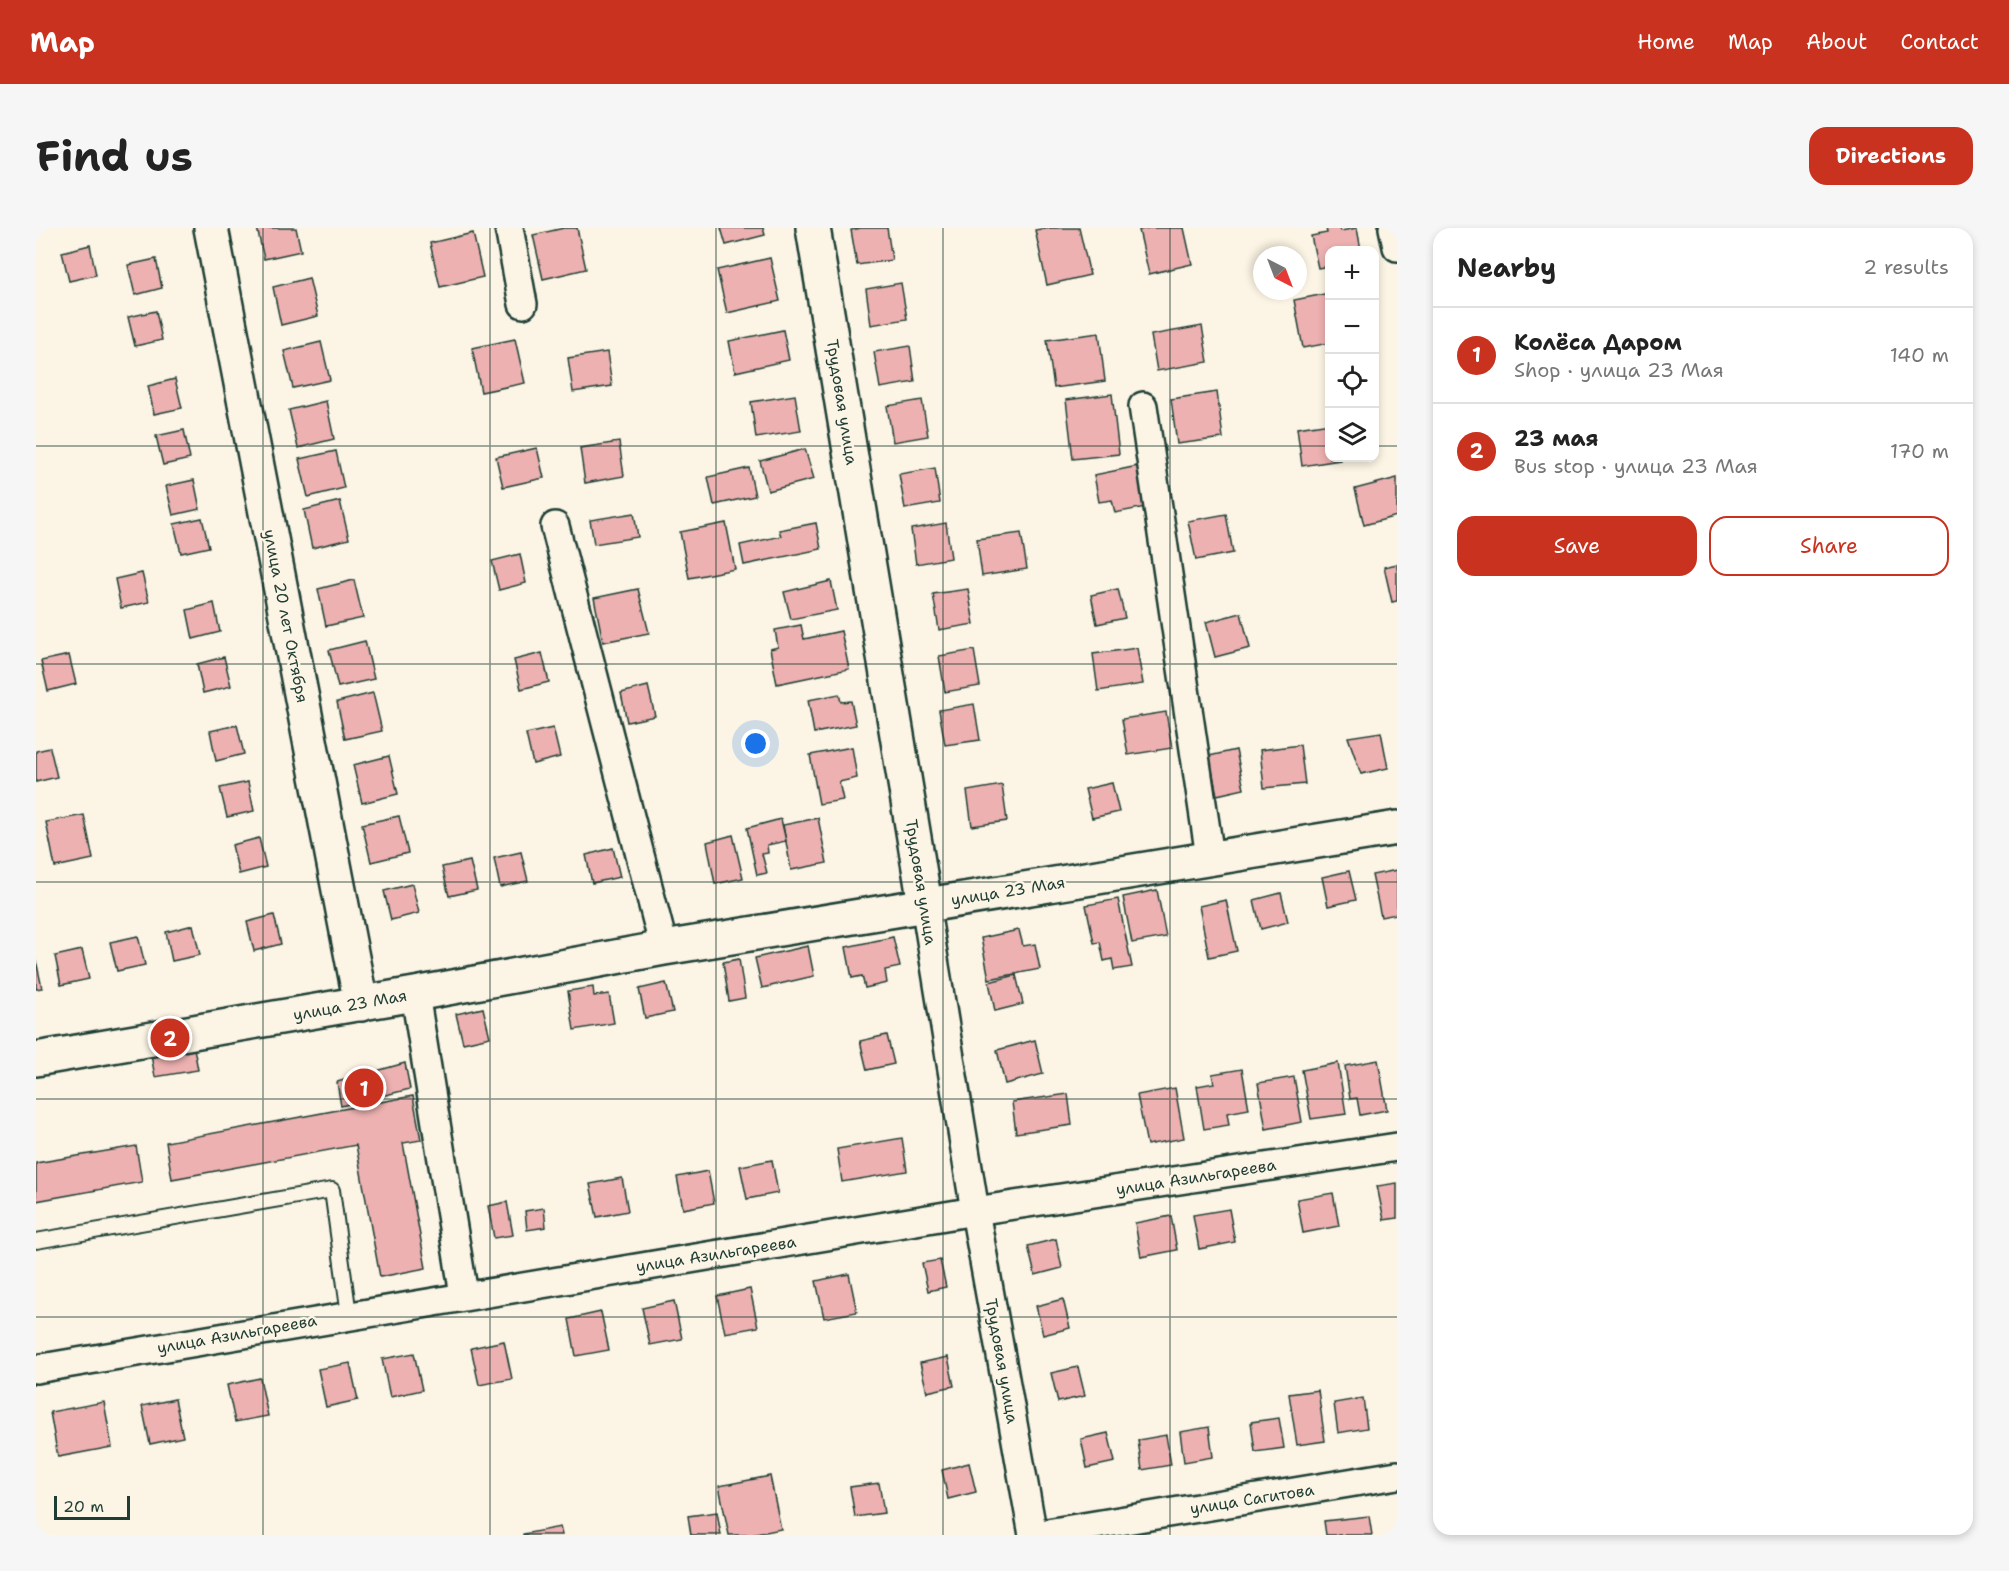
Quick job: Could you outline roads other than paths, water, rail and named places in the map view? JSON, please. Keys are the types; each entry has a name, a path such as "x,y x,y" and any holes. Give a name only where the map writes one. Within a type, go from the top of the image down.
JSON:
{"main road":[{"name":"улица 20 лет Октября","path":"211,228 361,1004"},
{"name":"Трудовая улица","path":"813,228 925,904"},
{"name":"улица 23 Мая","path":"36,1059 361,1004 664,948 1397,828"}],"street":[{"path":"509,228 523,304"},
{"path":"1394,228 1397,247"},
{"path":"1143,406 1210,857"},
{"path":"555,526 664,948"},
{"name":"Трудовая улица","path":"925,904 975,1211 1034,1535"},
{"path":"415,994 464,1295"},
{"name":"улица Азильгареева","path":"36,1369 464,1295 975,1211 1397,1147"},
{"name":"улица Сагитова","path":"1034,1535 1397,1475"}],"lane":[{"path":"36,1241 332,1190 350,1315"}],"place":[{"name":"23 мая","path":"170,1038"},
{"name":"Колёса Даром","path":"364,1088"}]}
